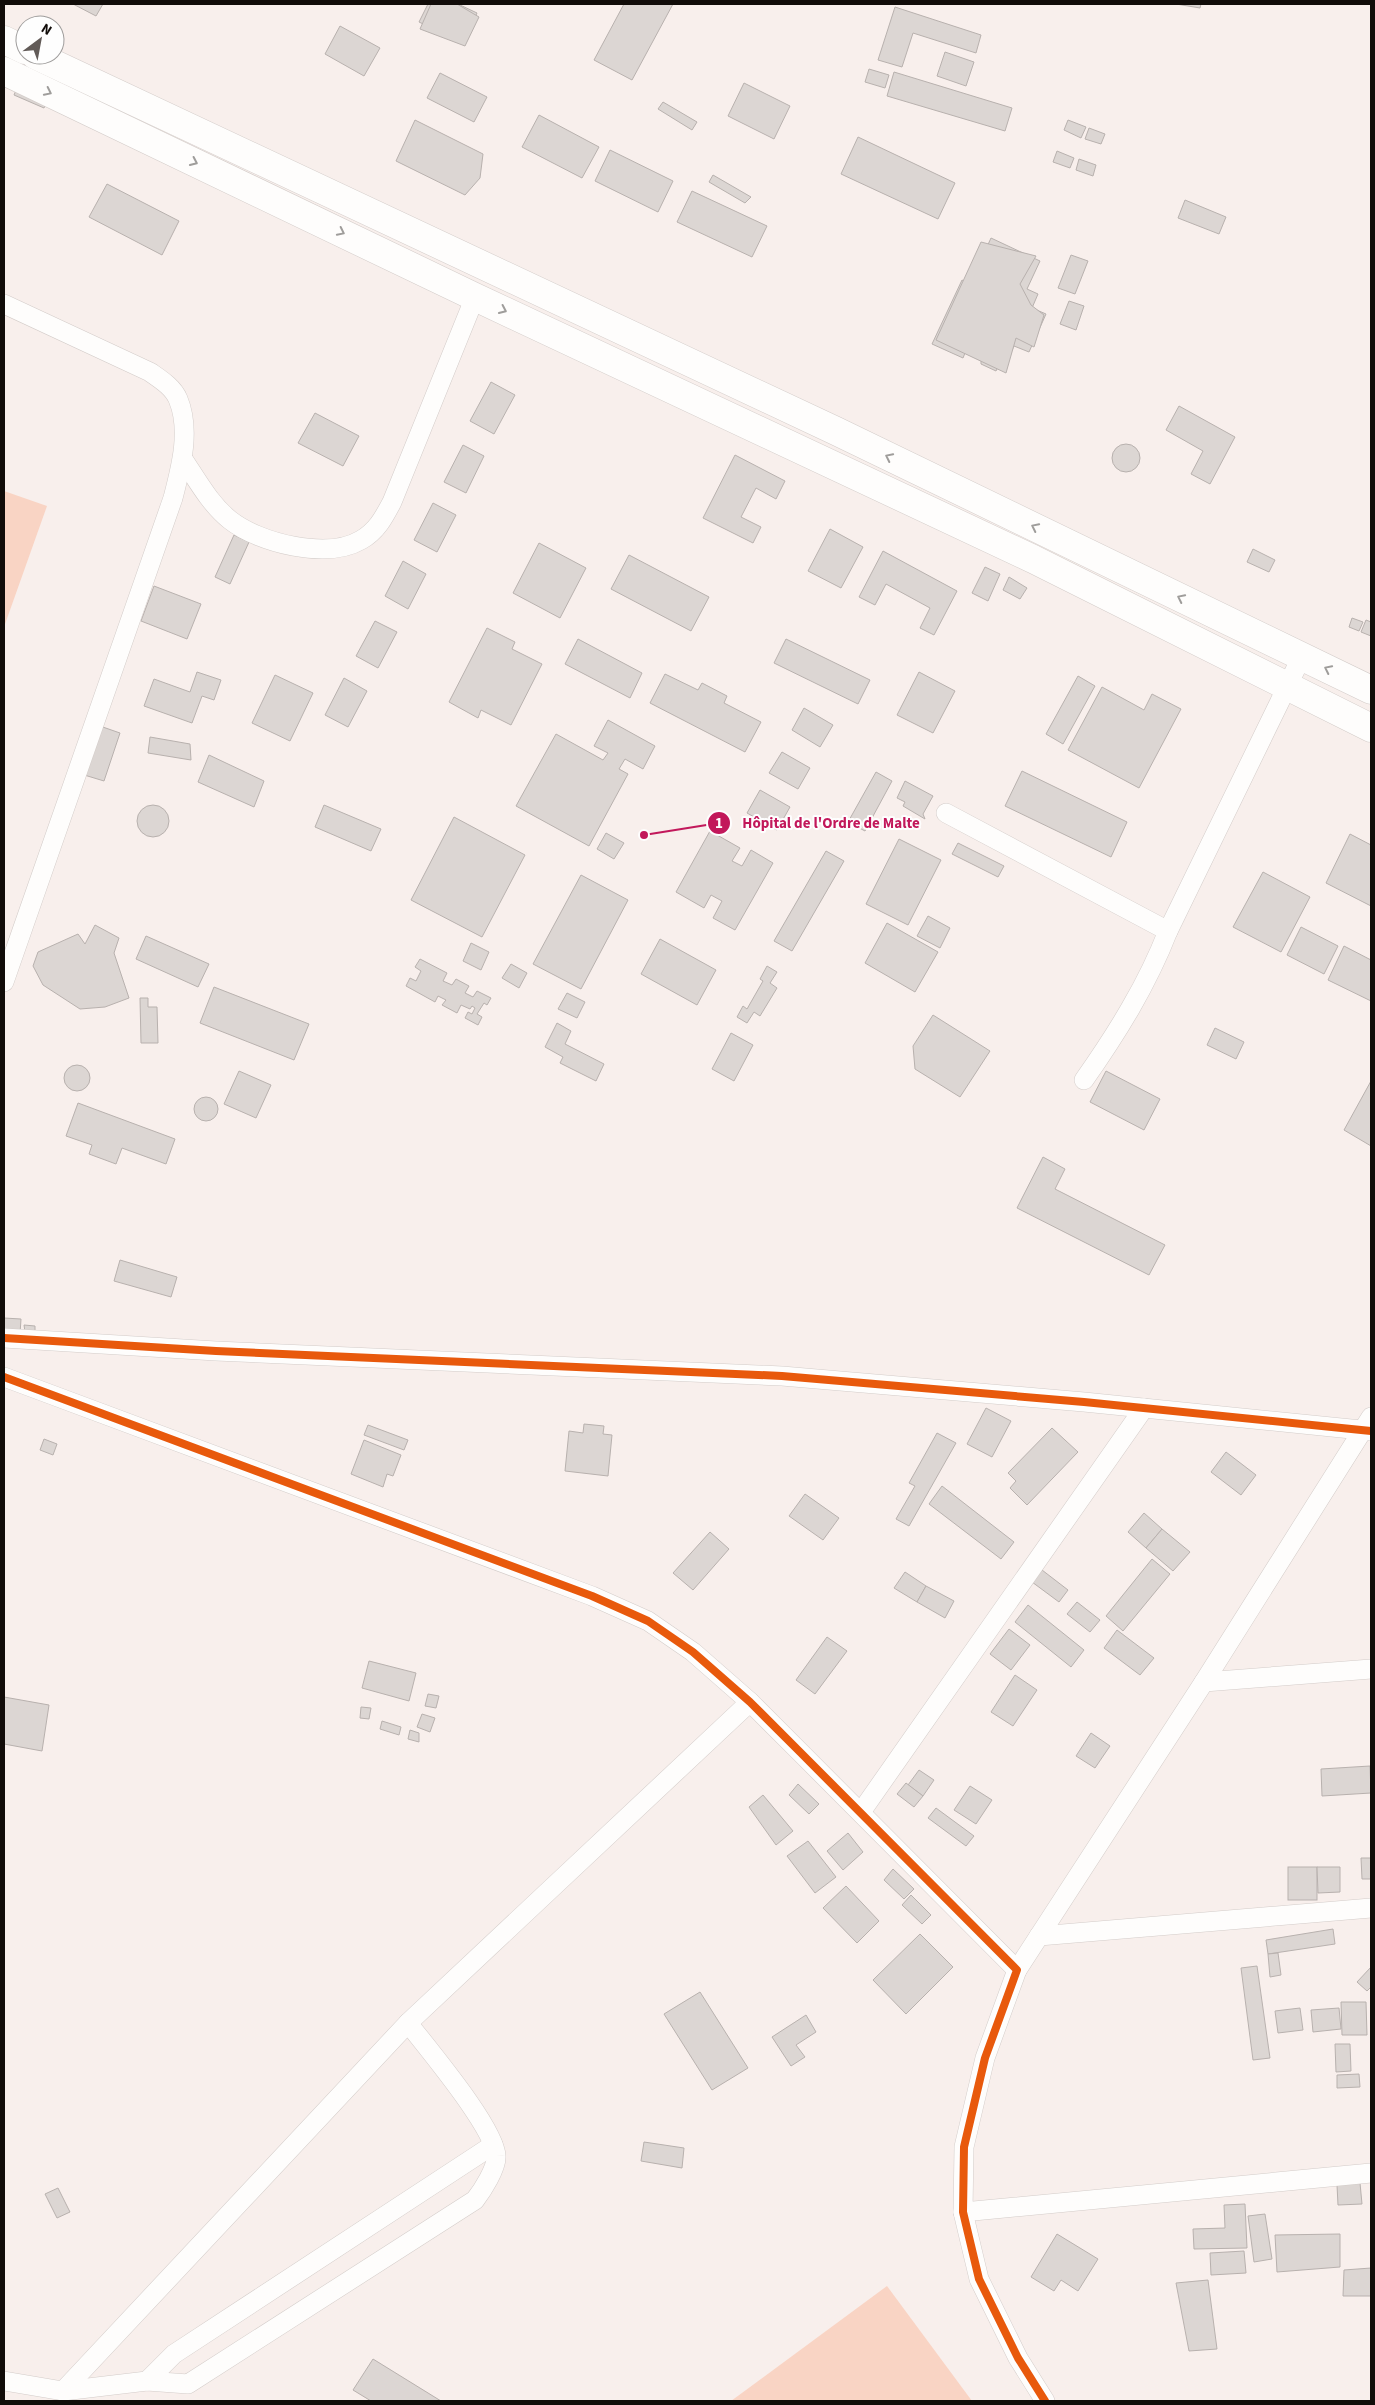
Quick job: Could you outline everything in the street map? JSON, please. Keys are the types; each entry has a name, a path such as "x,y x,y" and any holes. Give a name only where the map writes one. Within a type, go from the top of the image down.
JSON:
{"main road":[{"path":"56,65 836,431 1371,690"},
{"path":"4,71 475,297 1033,559 1371,728"}],"street":[{"path":"183,459 206,494 229,519 256,536 294,547 332,548 360,541 379,526 392,502 475,297"},
{"path":"4,304 150,372 165,382 177,397 182,414 183,459 173,498 4,982"},
{"path":"1084,1080 1138,996 1155,964 1168,931 1302,656"},
{"path":"946,813 1168,931"},
{"path":"4,1338 216,1351 782,1376 1368,1426 1017,1970 985,2058 964,2147 963,2212 979,2279 1018,2358 1045,2401"},
{"path":"4,1377 592,1596 655,1626 693,1652 750,1702 1017,1970"},
{"path":"860,1812 1144,1408"},
{"path":"1204,1682 1371,1669"},
{"path":"63,2391 408,2023 750,1702"},
{"path":"1039,1936 1371,1908"},
{"path":"4,2381 63,2391 147,2381 188,2384 475,2200 485,2186 496,2157 488,2129 408,2023"},
{"path":"147,2381 174,2354 493,2145"},
{"path":"963,2212 1371,2173"}],"shaded area":[{"path":"4,491 47,506 4,627"},
{"path":"887,2286 972,2401 731,2401"}],"building":[{"path":"73,4 103,4 96,16"},
{"path":"428,4 458,4 477,13 463,43 419,22"},
{"path":"431,4 457,4 479,17 465,46 420,29"},
{"path":"624,4 673,4 632,80 594,60"},
{"path":"1176,4 1201,4 1200,8"},
{"path":"895,7 981,35 976,53 913,33 902,67 878,60"},
{"path":"340,26 380,48 364,76 325,54"},
{"path":"945,52 974,62 966,86 937,76"},
{"path":"869,69 889,75 885,88 865,82"},
{"path":"894,72 1012,108 1005,131 887,96"},
{"path":"440,73 487,97 474,122 427,98"},
{"path":"19,83 49,96 44,108 14,95"},
{"path":"744,83 790,106 774,139 728,116"},
{"path":"663,102 697,122 692,130 658,109"},
{"path":"539,115 599,147 582,178 522,147"},
{"path":"415,120 483,154 480,178 465,195 396,161"},
{"path":"1068,120 1086,127 1081,138 1064,130"},
{"path":"1089,128 1105,134 1101,144 1085,139"},
{"path":"858,137 955,183 938,219 841,174"},
{"path":"610,150 673,181 658,212 595,181"},
{"path":"1057,151 1074,158 1070,168 1053,162"},
{"path":"1079,159 1096,165 1093,176 1076,170"},
{"path":"713,175 751,197 745,203 709,182"},
{"path":"107,184 179,221 162,255 89,217"},
{"path":"692,191 767,226 752,257 677,222"},
{"path":"1185,200 1226,217 1219,234 1178,218"},
{"path":"991,238 1040,261 1027,289 1038,294 1032,308 1046,314 1029,352 1014,346 1006,363 1001,361 996,371 981,364 981,360 965,353 963,358 932,344 962,280 970,284"},
{"path":"981,242 1036,256 1020,284 1031,305 1044,315 1034,347 1016,338 1006,373 936,340"},
{"path":"1071,255 1088,261 1075,294 1058,288"},
{"path":"1069,301 1084,306 1076,330 1060,324"},
{"path":"491,382 515,395 494,434 470,421"},
{"path":"1179,406 1235,437 1210,484 1191,474 1203,451 1166,430"},
{"path":"315,413 359,436 343,466 298,443"},
{"path":"1126,444 1136,448 1140,458 1136,468 1126,472 1116,468 1112,458 1116,448"},
{"path":"463,445 484,456 466,493 444,482"},
{"path":"735,455 785,481 776,499 756,488 741,517 761,527 753,543 703,518"},
{"path":"433,503 456,515 437,552 414,540"},
{"path":"830,529 863,547 841,588 808,571"},
{"path":"234,535 249,542 230,584 215,577"},
{"path":"539,543 586,568 560,618 513,593"},
{"path":"1253,549 1275,560 1269,572 1247,562"},
{"path":"883,551 957,591 934,635 920,628 930,608 886,584 875,605 859,597"},
{"path":"629,555 709,597 691,631 611,589"},
{"path":"403,561 426,574 408,609 385,596"},
{"path":"985,567 1000,574 988,601 972,593"},
{"path":"1009,577 1027,588 1020,599 1003,590"},
{"path":"154,586 201,604 187,639 141,621"},
{"path":"1352,618 1363,622 1359,631 1349,627"},
{"path":"1366,620 1371,622 1371,636 1361,632"},
{"path":"375,621 397,632 378,668 356,656"},
{"path":"487,628 515,642 512,649 542,664 511,725 481,710 478,718 449,702"},
{"path":"578,639 642,673 630,698 565,664"},
{"path":"786,639 870,680 858,704 774,663"},
{"path":"197,672 221,680 214,700 202,696 192,723 144,706 154,679 190,692"},
{"path":"919,672 955,691 933,733 897,715"},
{"path":"665,674 698,690 702,683 727,696 724,703 761,722 745,752 650,703"},
{"path":"275,675 313,693 290,741 252,723"},
{"path":"1078,676 1095,686 1063,744 1046,734"},
{"path":"344,678 367,691 348,727 325,715"},
{"path":"1102,687 1144,710 1152,694 1181,709 1139,788 1068,750"},
{"path":"804,708 833,725 820,747 792,730"},
{"path":"608,720 655,746 643,769 625,759 619,769 628,774 589,846 516,806 556,734 603,760 608,753 594,746"},
{"path":"97,725 120,733 104,781 81,774"},
{"path":"150,737 190,744 191,760 148,753"},
{"path":"782,752 810,768 798,789 769,773"},
{"path":"209,755 264,781 254,807 198,782"},
{"path":"1022,771 1127,822 1111,857 1005,806"},
{"path":"876,772 892,781 865,831 848,822"},
{"path":"905,781 933,796 923,814 925,819 903,806 905,802 897,798"},
{"path":"760,790 790,807 777,830 747,813"},
{"path":"153,805 164,810 169,821 164,832 153,837 142,832 137,821 142,810"},
{"path":"324,805 381,829 371,851 315,827"},
{"path":"454,817 525,855 482,937 411,900"},
{"path":"710,831 740,848 732,861 742,866 751,850 773,863 735,930 713,918 722,901 711,895 704,908 676,892"},
{"path":"606,833 624,843 614,859 597,849"},
{"path":"1350,834 1371,845 1371,906 1326,883"},
{"path":"899,839 941,860 908,925 866,904"},
{"path":"958,843 1004,866 998,877 952,854"},
{"path":"826,851 844,861 792,951 774,941"},
{"path":"1263,872 1310,897 1281,952 1233,927"},
{"path":"581,875 628,900 581,989 533,964"},
{"path":"928,916 950,928 940,948 917,936"},
{"path":"887,923 938,952 915,992 865,963"},
{"path":"95,925 119,938 114,953 129,998 105,1007 80,1009 43,985 33,966 38,952 78,934 85,944"},
{"path":"1301,927 1338,946 1324,974 1287,955"},
{"path":"146,936 209,964 198,987 136,959"},
{"path":"660,939 716,970 697,1005 641,974"},
{"path":"471,943 489,952 481,970 463,961"},
{"path":"1344,946 1371,960 1371,1001 1328,980"},
{"path":"420,959 447,973 443,981 452,985 456,979 469,986 465,993 473,997 477,991 491,998 487,1005 484,1003 477,1014 482,1017 478,1025 465,1018 468,1012 472,1014 475,1008 472,1006 470,1009 461,1005 457,1013 442,1005 446,1000 438,996 435,1002 406,986 410,978 416,981 421,971 415,967"},
{"path":"511,964 527,973 519,988 502,978"},
{"path":"767,966 777,972 770,983 777,988 760,1016 754,1012 747,1023 737,1017 743,1006 747,1009 763,981 760,979"},
{"path":"214,987 309,1024 294,1060 200,1023"},
{"path":"567,993 585,1002 577,1018 558,1009"},
{"path":"140,998 148,998 148,1007 157,1007 158,1043 141,1043"},
{"path":"933,1015 990,1051 960,1097 915,1069 913,1046"},
{"path":"557,1023 571,1031 565,1044 604,1064 596,1081 560,1063 563,1057 545,1047"},
{"path":"1215,1028 1244,1042 1236,1059 1207,1045"},
{"path":"731,1033 753,1045 734,1081 712,1069"},
{"path":"77,1065 86,1069 90,1078 86,1087 77,1091 68,1087 64,1078 68,1069"},
{"path":"239,1071 271,1085 256,1118 224,1104"},
{"path":"1106,1071 1160,1099 1144,1130 1090,1102"},
{"path":"1371,1081 1371,1146 1344,1130"},
{"path":"206,1097 215,1100 218,1109 215,1118 206,1121 197,1118 194,1109 197,1100"},
{"path":"78,1103 175,1139 166,1164 122,1148 116,1164 89,1154 92,1145 66,1136"},
{"path":"1043,1157 1065,1169 1055,1189 1165,1245 1149,1275 1017,1208"},
{"path":"120,1260 177,1277 171,1297 114,1281"},
{"path":"4,1318 21,1319 20,1334 4,1333"},
{"path":"24,1325 35,1326 35,1332 25,1332"},
{"path":"986,1408 1011,1421 992,1457 967,1444"},
{"path":"584,1424 604,1426 603,1434 612,1435 608,1476 565,1471 569,1431 583,1433"},
{"path":"368,1425 408,1440 404,1450 364,1435"},
{"path":"1052,1428 1078,1452 1027,1505 1010,1488 1016,1481 1008,1473"},
{"path":"937,1433 956,1443 909,1526 896,1519 915,1486 909,1483"},
{"path":"44,1439 57,1444 53,1455 40,1450"},
{"path":"364,1440 401,1455 393,1476 387,1474 383,1487 351,1474"},
{"path":"1226,1452 1256,1475 1241,1495 1211,1472"},
{"path":"942,1486 1014,1542 1001,1559 929,1504"},
{"path":"805,1494 839,1518 823,1540 789,1516"},
{"path":"1144,1513 1162,1529 1146,1548 1128,1532"},
{"path":"1162,1529 1190,1552 1173,1571 1146,1548"},
{"path":"710,1532 729,1549 693,1590 673,1573"},
{"path":"1152,1559 1170,1574 1123,1631 1106,1616"},
{"path":"1042,1570 1068,1590 1059,1602 1032,1582"},
{"path":"905,1572 926,1586 917,1602 894,1588"},
{"path":"926,1586 954,1601 945,1618 917,1602"},
{"path":"1077,1602 1100,1620 1090,1632 1067,1614"},
{"path":"1028,1605 1084,1650 1071,1667 1015,1622"},
{"path":"1009,1629 1030,1645 1011,1670 990,1654"},
{"path":"1117,1630 1154,1658 1140,1675 1104,1648"},
{"path":"827,1637 847,1651 815,1694 796,1680"},
{"path":"369,1661 416,1673 409,1701 362,1688"},
{"path":"1015,1675 1037,1690 1013,1726 991,1712"},
{"path":"428,1694 439,1696 436,1708 425,1706"},
{"path":"4,1697 49,1705 42,1751 4,1744"},
{"path":"361,1707 371,1708 369,1719 360,1718"},
{"path":"422,1714 435,1718 430,1732 417,1727"},
{"path":"382,1721 401,1727 399,1735 380,1729"},
{"path":"410,1730 419,1733 419,1742 408,1739"},
{"path":"1091,1733 1110,1746 1095,1768 1076,1756"},
{"path":"1370,1766 1371,1793 1322,1796 1321,1769"},
{"path":"919,1770 934,1780 923,1796 908,1785"},
{"path":"906,1783 923,1796 914,1807 897,1794"},
{"path":"798,1784 819,1804 809,1814 789,1795"},
{"path":"970,1786 992,1800 976,1824 954,1810"},
{"path":"763,1795 793,1831 776,1845 749,1807"},
{"path":"936,1808 974,1836 966,1846 928,1818"},
{"path":"848,1833 863,1852 843,1870 827,1851"},
{"path":"808,1841 836,1877 815,1893 787,1856"},
{"path":"1361,1858 1371,1858 1371,1879 1362,1879"},
{"path":"1288,1867 1317,1867 1317,1900 1288,1900"},
{"path":"1317,1867 1340,1867 1340,1892 1318,1893"},
{"path":"893,1869 914,1889 904,1899 884,1880"},
{"path":"846,1886 879,1921 857,1943 823,1908"},
{"path":"911,1895 931,1915 922,1924 902,1905"},
{"path":"1333,1929 1335,1944 1268,1954 1266,1940"},
{"path":"920,1934 953,1967 906,2014 873,1980"},
{"path":"1278,1953 1281,1975 1270,1977 1268,1954"},
{"path":"1257,1966 1270,2058 1253,2060 1241,1968"},
{"path":"1371,1967 1371,1987 1367,1991 1357,1982"},
{"path":"700,1992 748,2068 712,2090 664,2014"},
{"path":"1341,2002 1366,2002 1367,2035 1342,2035"},
{"path":"1300,2008 1303,2030 1278,2033 1275,2011"},
{"path":"1339,2008 1341,2029 1313,2032 1311,2010"},
{"path":"806,2015 816,2032 796,2045 805,2057 791,2066 772,2037"},
{"path":"1335,2044 1350,2044 1351,2071 1336,2072"},
{"path":"1359,2074 1360,2087 1337,2088 1337,2075"},
{"path":"644,2142 684,2148 682,2168 641,2161"},
{"path":"1360,2183 1362,2204 1338,2205 1337,2185"},
{"path":"58,2188 70,2212 57,2218 45,2194"},
{"path":"1245,2204 1247,2248 1194,2249 1193,2229 1225,2228 1224,2205"},
{"path":"1265,2214 1272,2259 1254,2262 1248,2216"},
{"path":"1057,2234 1098,2259 1078,2291 1061,2280 1054,2291 1031,2277"},
{"path":"1340,2234 1340,2267 1277,2272 1275,2235"},
{"path":"1244,2251 1246,2273 1211,2275 1210,2253"},
{"path":"1371,2268 1371,2296 1343,2296 1344,2270"},
{"path":"1208,2280 1217,2349 1189,2351 1176,2283"},
{"path":"373,2359 441,2401 371,2401 353,2390"}],"cycle path":[{"path":"4,1338 216,1351 782,1376 1084,1402 1371,1431"},
{"path":"4,1377 592,1596 648,1621 693,1652 750,1702 1017,1970 985,2058 964,2147 963,2212 979,2279 1018,2358 1045,2401"}],"place":[{"name":"Hôpital de l'Ordre de Malte","path":"644,835"}]}
